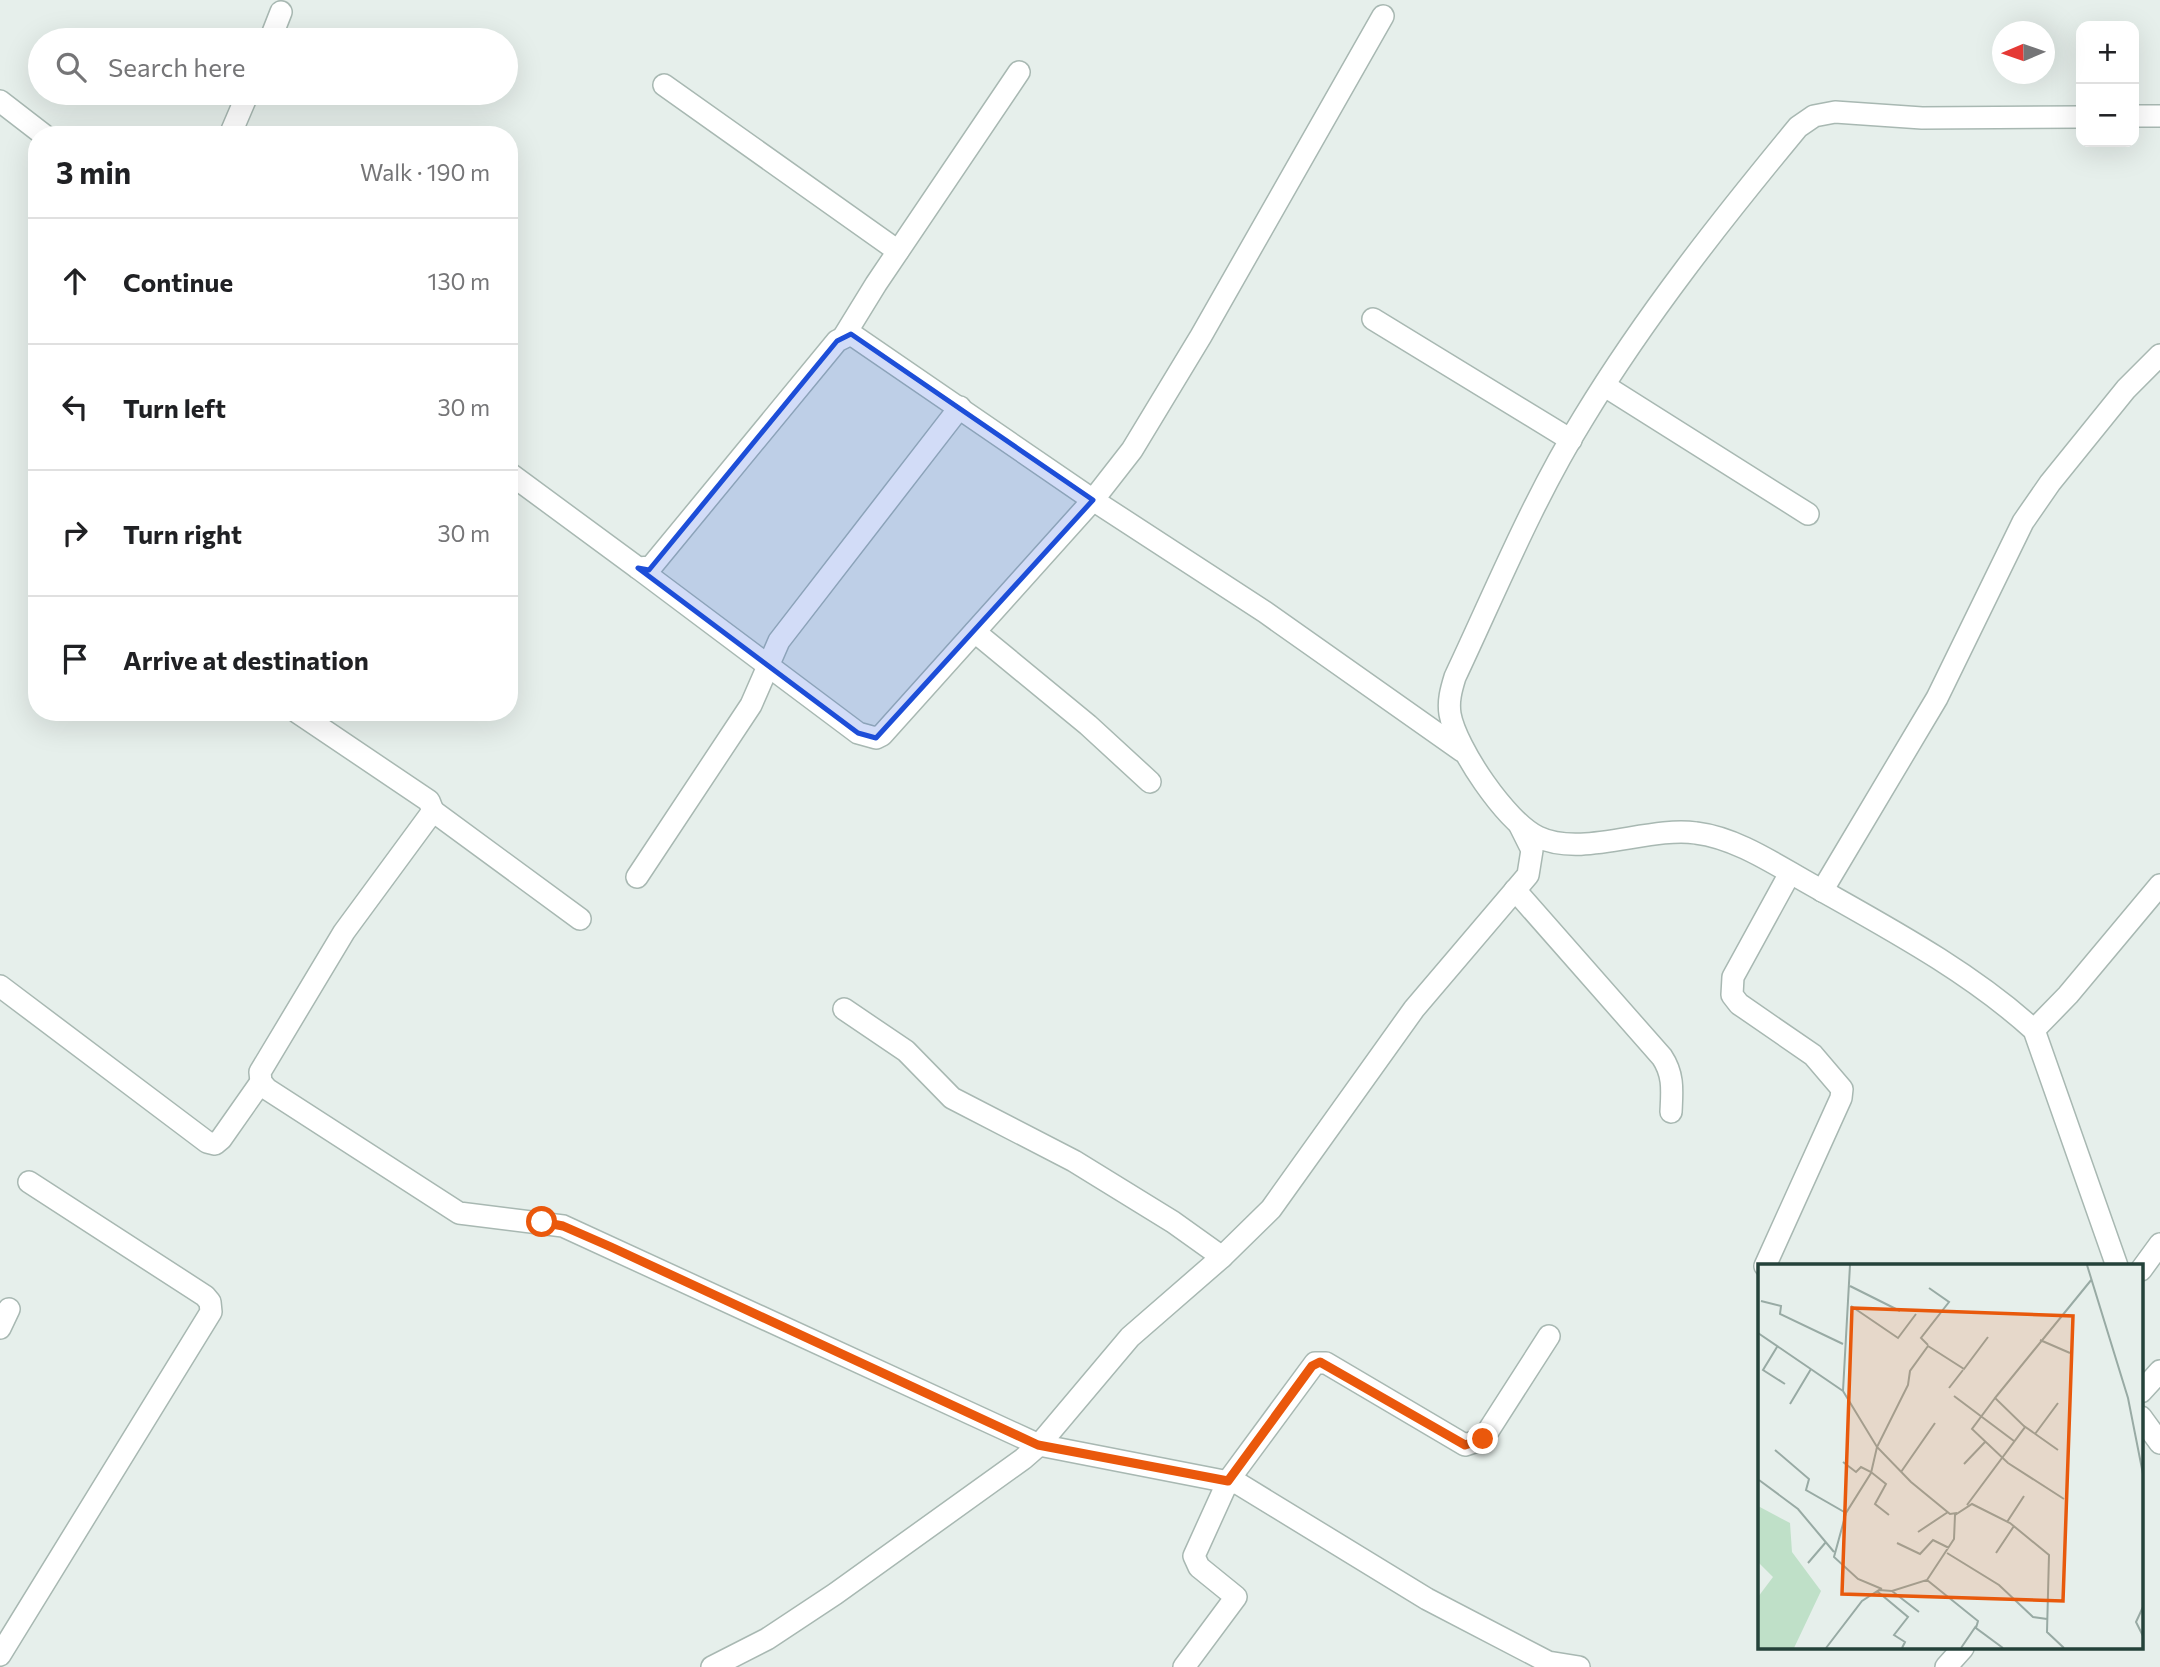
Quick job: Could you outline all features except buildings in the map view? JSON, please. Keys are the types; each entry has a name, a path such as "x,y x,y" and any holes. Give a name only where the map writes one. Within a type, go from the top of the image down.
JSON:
{"street":[{"path":"275,28 281,12"},
{"path":"518,480 858,733 876,738 1093,500 1132,450 1382,16"},
{"path":"638,568 651,568 844,336 1019,72"},
{"path":"664,85 898,251"},
{"path":"0,101 32,126"},
{"path":"234,126 243,105"},
{"path":"712,1667 767,1639 835,1594 1000,1477 1038,1445 1130,1337 1222,1257 1270,1209 1414,1009 1528,875 1532,850 1518,822 1466,754 1450,713 1450,695 1455,677 1536,502 1571,440 1645,325 1798,127 1814,116 1835,112 1922,118 2076,117"},
{"path":"2139,116 2160,116"},
{"path":"1373,318 1571,440"},
{"path":"844,336 851,334 861,339 1093,500 1265,611 1466,754"},
{"path":"1822,891 1937,698 2023,522 2050,483 2126,389 2160,355"},
{"path":"1605,386 1808,514"},
{"path":"637,877 751,705 779,641 960,407"},
{"path":"975,632 1088,725 1150,782"},
{"path":"311,721 429,801 433,811 580,919"},
{"path":"0,986 206,1142 215,1144 261,1082 260,1072 344,932 433,811"},
{"path":"1518,822 1538,837 1566,844 1694,832 1717,837 1790,873 1919,947 2034,1030 2117,1264"},
{"path":"1766,1264 1841,1098 1842,1089 1813,1055 1739,1004 1732,995 1733,976 1790,873"},
{"path":"2034,1030 2068,995 2160,885"},
{"path":"1515,890 1662,1057 1669,1068 1672,1085 1671,1112"},
{"path":"844,1009 906,1051 952,1098 1074,1161 1173,1222 1222,1257"},
{"path":"261,1082 446,1207 470,1215 563,1226 1038,1445 1228,1481 1262,1496 1427,1599 1548,1664 1579,1667"},
{"path":"0,1655 211,1311 205,1296 29,1182"},
{"path":"2142,1268 2160,1244"},
{"path":"1185,1667 1236,1597 1194,1561 1228,1481 1315,1363 1326,1363 1465,1445 1472,1445 1483,1439 1549,1336"},
{"path":"2142,1391 2160,1371"},
{"path":"2142,1418 2160,1443"},
{"path":"1946,1667 1961,1650"}],"highlighted area":[{"path":"851,334 1093,500 876,738 858,733 638,568 649,570 837,341"}],"route":[{"path":"542,1222 563,1226 611,1247 1038,1445 1228,1481 1312,1366 1320,1362 1326,1363 1465,1445 1472,1445 1483,1439"}]}
